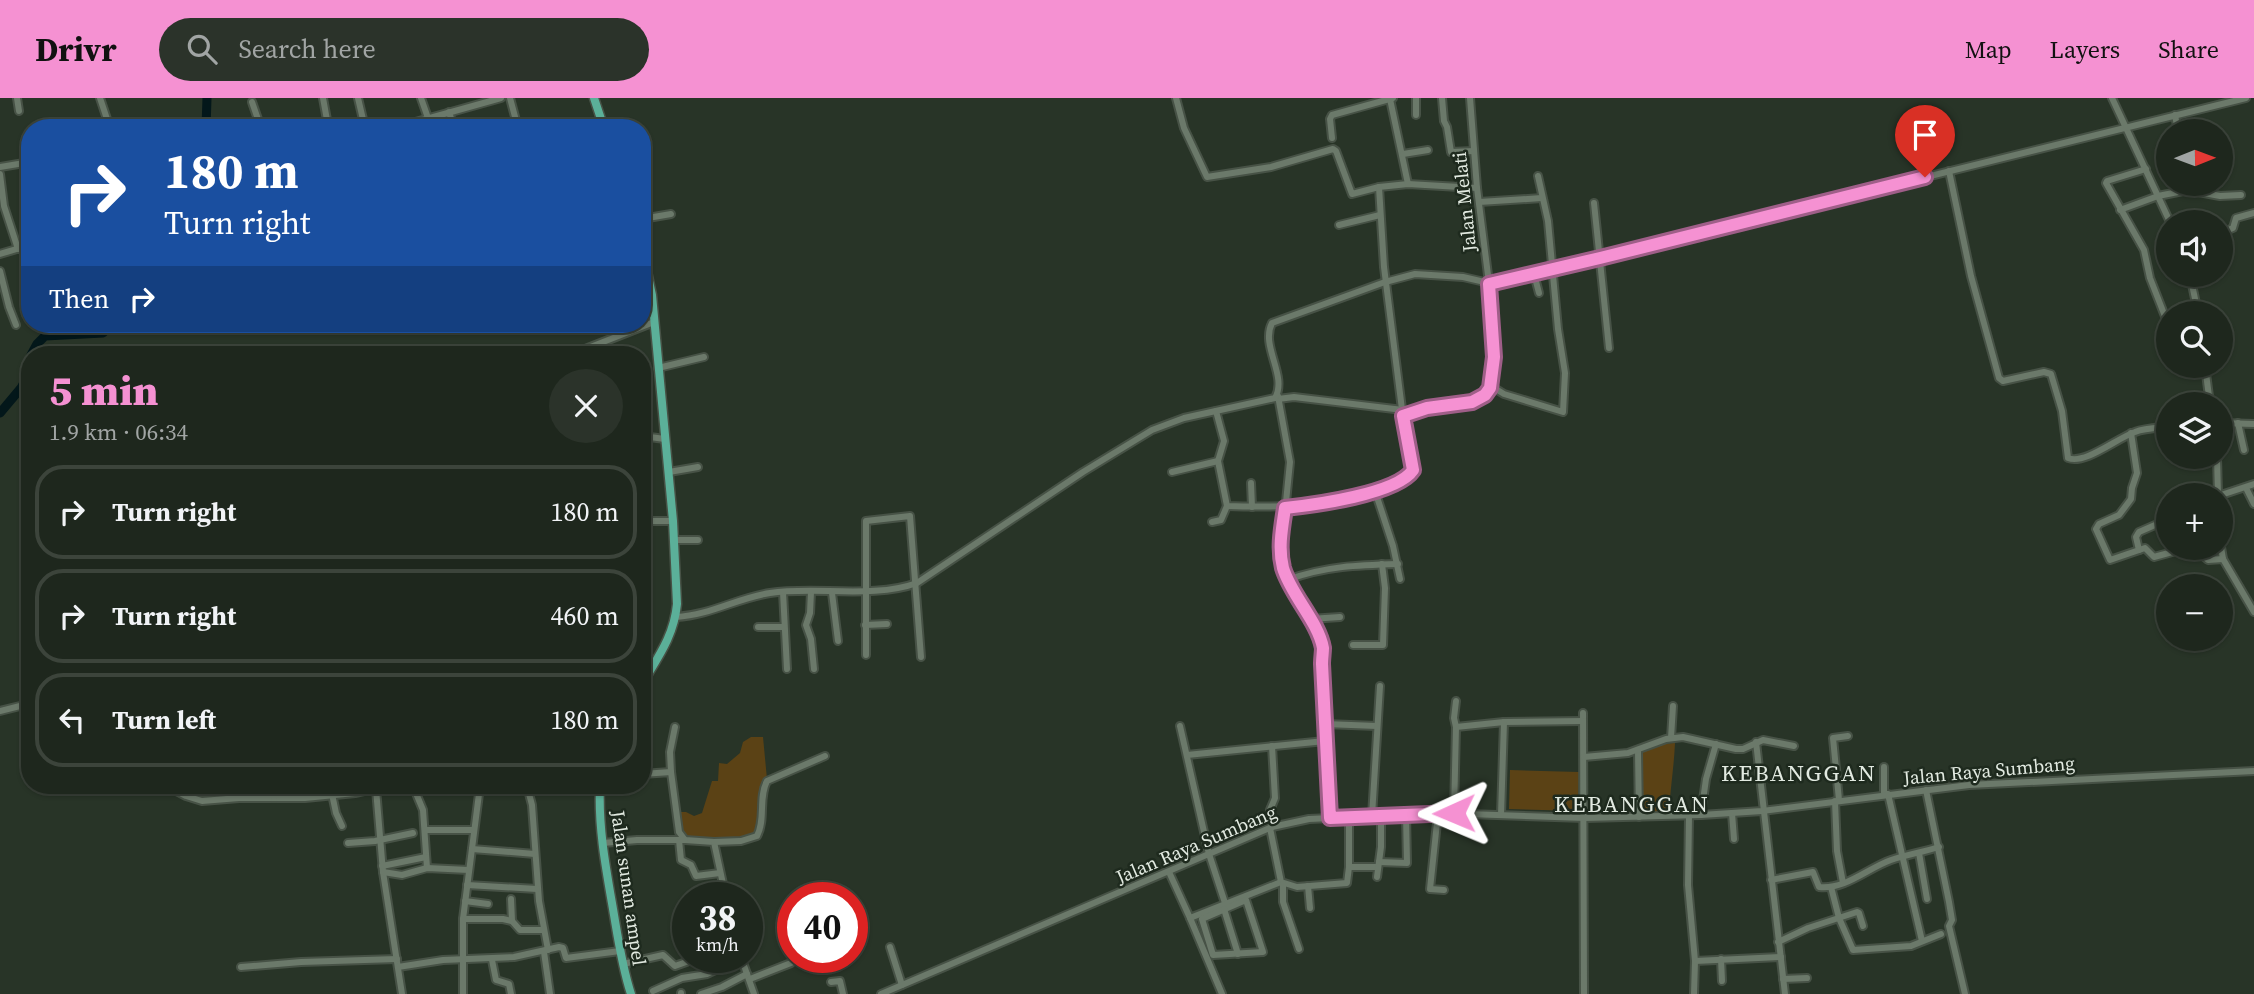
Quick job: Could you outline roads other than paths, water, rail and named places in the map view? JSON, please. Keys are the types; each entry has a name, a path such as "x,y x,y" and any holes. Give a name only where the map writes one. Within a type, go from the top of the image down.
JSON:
{"main road":[{"path":"594,98 601,119"},
{"path":"651,297 669,472 677,596 676,617 665,648 651,670"},
{"name":"Jalan sunan ampel","path":"600,794 603,843 620,951 631,994"}],"street":[{"path":"17,98 19,111"},
{"path":"100,98 107,119"},
{"path":"323,98 327,119"},
{"path":"358,98 363,119"},
{"path":"421,98 428,118"},
{"path":"425,119 484,100 501,98"},
{"path":"510,98 516,119"},
{"path":"1176,98 1184,128 1207,177 1271,167 1333,149 1352,194 1379,187 1408,184 1477,188"},
{"path":"1416,98 1416,115"},
{"path":"1442,98 1451,152 1474,151"},
{"name":"Jalan Melati","path":"1471,98 1494,357 1489,389"},
{"path":"2112,98 2156,192"},
{"path":"1330,818 1323,647 1287,580 1281,552 1290,462 1269,336 1272,323 1385,282 1423,274 1463,277 1489,284 2246,98"},
{"path":"1332,138 1332,115 1392,99 1397,138 1403,154 1408,184"},
{"path":"252,102 258,119"},
{"path":"449,112 451,119"},
{"path":"2175,115 2176,119"},
{"path":"1403,154 1428,150"},
{"path":"0,167 21,164"},
{"path":"2146,169 2106,181 2144,250 2150,278 2159,301"},
{"path":"1949,171 1971,276 1999,378 2003,381 2044,372 2051,373 2062,411 2066,453 2070,460 2091,454 2131,433 2156,429"},
{"path":"0,174 2,206 18,249"},
{"path":"676,617 705,613 758,596 783,592 832,593 915,584 1083,472 1152,430 1173,421 1216,411 1294,397 1403,413 1472,402 1489,389 1563,412 1565,373 1548,221 1538,176"},
{"path":"1227,506 1285,508 1311,505 1375,491 1403,480 1412,472 1385,282 1379,187"},
{"path":"2233,195 2241,195"},
{"path":"2120,210 2158,196 2164,210"},
{"path":"1479,202 1542,198"},
{"path":"1594,203 1609,348"},
{"path":"651,217 671,214"},
{"path":"2233,228 2236,218 2254,214"},
{"path":"1339,225 1380,215"},
{"path":"0,254 21,248"},
{"path":"0,271 8,288 16,326"},
{"path":"1534,274 1539,293"},
{"path":"594,346 628,333"},
{"path":"659,368 704,357"},
{"path":"1212,522 1220,520 1227,506 1218,461 1224,441 1216,411"},
{"path":"2233,423 2254,424"},
{"path":"2238,423 2244,450"},
{"path":"2131,433 2137,473 2131,499 2119,515 2099,524 2096,529 2109,559 2146,548 2156,556"},
{"path":"651,438 665,440"},
{"path":"1172,472 1218,461"},
{"path":"669,472 698,467"},
{"path":"1251,483 1252,507"},
{"path":"2233,491 2254,484"},
{"path":"2246,488 2254,504"},
{"path":"1375,491 1398,564 1400,579"},
{"path":"866,655 866,523 869,519 910,516 921,657"},
{"path":"651,521 673,521"},
{"path":"2139,550 2138,532 2156,525"},
{"path":"674,540 698,540"},
{"path":"2224,560 2254,612"},
{"path":"1353,645 1383,645 1385,588 1382,564"},
{"path":"1287,580 1329,567 1398,564"},
{"path":"783,592 787,668"},
{"path":"811,592 810,613 806,625 811,639 814,669"},
{"path":"832,593 838,641"},
{"path":"1310,619 1340,617"},
{"path":"865,625 887,624"},
{"path":"758,627 785,626"},
{"path":"1372,816 1380,686"},
{"path":"1454,813 1456,701"},
{"path":"0,710 21,706"},
{"path":"1671,738 1673,706"},
{"path":"1583,713 1584,994"},
{"path":"1456,727 1504,722 1583,721"},
{"path":"1501,815 1504,722"},
{"path":"1325,724 1377,726"},
{"path":"1180,726 1209,854 1238,954"},
{"path":"675,727 670,752 682,840 681,860 691,865 696,876 720,873"},
{"path":"1843,883 1837,851 1833,738 1848,736"},
{"path":"1584,757 1638,751 1671,738 1696,739 1743,749 1762,740 1794,746"},
{"path":"1187,755 1325,741"},
{"path":"1755,742 1785,994"},
{"path":"1701,815 1706,779 1716,744"},
{"path":"1272,746 1275,797 1270,810 1271,828 1283,902 1299,949"},
{"path":"1638,751 1639,817"},
{"path":"603,843 741,841 757,836 761,825 762,792 767,781 825,756"},
{"path":"1884,767 1886,795 1904,856 1922,941"},
{"name":"Jalan Raya Sumbang","path":"881,994 1271,828 1309,819 1438,813 1585,818 1689,816 1762,811 1926,790 2035,781 2254,771"},
{"path":"651,773 671,772"},
{"path":"1926,790 1950,909 1949,926 1965,994"},
{"path":"183,794 202,801 305,798 332,794 342,826"},
{"path":"376,794 382,869 402,994"},
{"path":"417,794 422,803 427,868"},
{"path":"463,994 463,919 479,794"},
{"path":"529,794 550,994"},
{"path":"1438,813 1430,889 1444,890"},
{"path":"1732,813 1734,839"},
{"path":"1349,867 1408,863 1406,814"},
{"path":"1377,877 1381,816"},
{"path":"1689,816 1688,885 1695,961 1694,994"},
{"path":"1190,918 1225,906 1246,900 1263,952 1213,955 1202,919 1225,906 1282,883 1297,887 1348,883 1349,817"},
{"path":"425,830 474,830"},
{"path":"348,843 413,833"},
{"path":"714,842 722,882"},
{"path":"1771,880 1813,872 1820,888 1831,887 1886,862 1939,847"},
{"path":"472,849 535,854"},
{"path":"1919,853 1927,899"},
{"path":"382,869 426,857"},
{"path":"382,869 402,875 427,868 469,870"},
{"path":"1169,872 1222,994"},
{"path":"467,886 537,889"},
{"path":"1308,886 1310,908"},
{"path":"1831,887 1839,918 1853,950 1894,948 1941,934"},
{"path":"510,899 512,921 520,930 544,929"},
{"path":"465,901 488,904"},
{"path":"1779,942 1808,928 1858,912 1863,926"},
{"path":"463,919 512,921"},
{"path":"1202,947 1210,944"},
{"path":"241,967 301,962 492,960 562,947 566,957 620,951"},
{"path":"890,947 902,985"},
{"path":"623,964 663,955 672,964"},
{"path":"1695,961 1781,957"},
{"path":"1721,959 1723,981"},
{"path":"492,960 496,980 509,984 511,994"},
{"path":"701,994 777,968"},
{"path":"653,991 675,980 709,973"},
{"path":"747,973 754,994"},
{"path":"1783,979 1807,978"},
{"path":"831,982 840,981 843,994"}],"waterway":[{"path":"206,119 207,98"},
{"path":"36,346 45,336 103,333"},
{"path":"0,413 21,388"}],"district":[{"name":"KEBANGGAN","path":"1799,773"},
{"name":"KEBANGGAN","path":"1632,804"}]}
